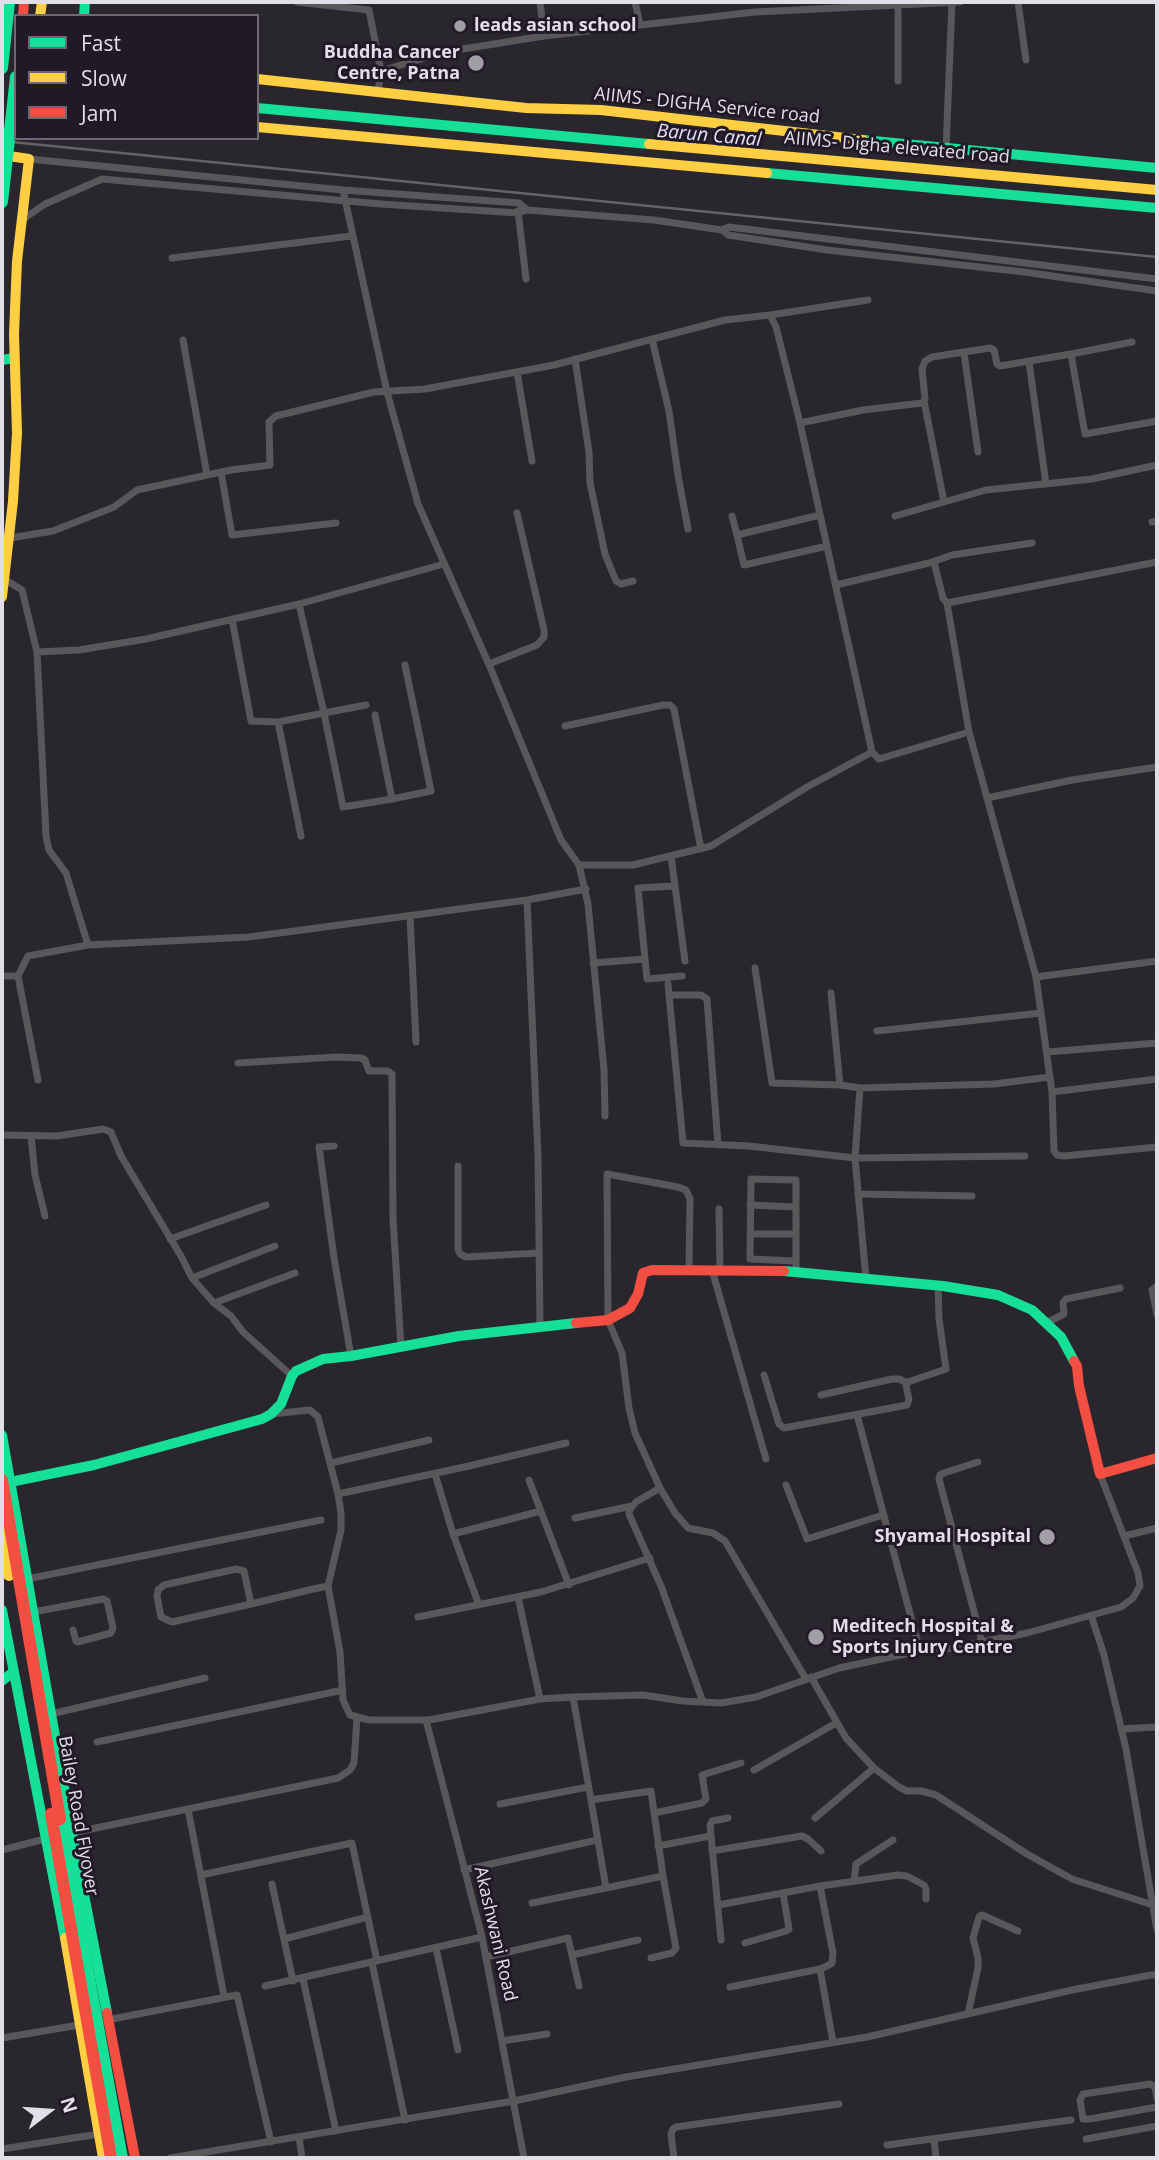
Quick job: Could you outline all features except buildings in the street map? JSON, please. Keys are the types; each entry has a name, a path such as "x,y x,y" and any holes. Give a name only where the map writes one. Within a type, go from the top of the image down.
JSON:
{"main road":[{"path":"2,68 9,2"},
{"name":"AIIMS - DIGHA Service road","path":"259,79 526,108 601,110 946,149 1157,168"},
{"path":"2,202 14,95"},
{"name":"AIIMS- Digha elevated road","path":"259,108 1157,190"},
{"name":"AIIMS- Digha elevated road","path":"259,127 1157,208"},
{"path":"2,155 29,159 8,359 16,433 10,538 2,597"},
{"path":"4,1481 94,1465 262,1419 281,1404 292,1376 302,1368 323,1359 459,1336 608,1320 630,1308 638,1294 641,1277 647,1271 796,1266 866,1279 998,1295 1032,1310 1061,1337 1077,1366 1079,1386 1100,1474 1157,1458"},
{"path":"2,1435 4,1481 27,1579 72,1833 135,2158"},
{"name":"Bailey Road Flyover","path":"4,1481 122,2158"},
{"name":"Bailey Road Flyover","path":"2,1531 111,2158"},
{"path":"2,1610 47,1839 103,2158"},
{"path":"6,1631 36,1626"},
{"path":"2,1681 13,1672"},
{"path":"17,1692 46,1687"}],"street":[{"path":"297,2 369,10 381,71 378,92"},
{"path":"540,2 544,36"},
{"path":"635,2 640,25"},
{"path":"946,149 952,2"},
{"path":"381,71 444,52 544,36 796,6 960,2"},
{"path":"1018,2 1026,60"},
{"path":"898,5 898,81"},
{"path":"29,159 343,190 519,203 527,209"},
{"path":"22,220 44,204 102,179 344,201 518,213 527,209 653,220 722,230 729,227 1157,279"},
{"path":"343,190 387,392 418,504 489,664 561,840 579,865 586,889 604,1070 605,1116"},
{"path":"519,203 526,279"},
{"path":"722,230 728,235 827,250 1157,290"},
{"path":"172,258 351,236"},
{"path":"10,538 53,531 114,507 137,490 221,472 270,466 269,422 276,416 374,392 425,389 517,372 724,320 868,300"},
{"path":"770,315 776,327 800,423 872,752 879,759 969,732"},
{"path":"652,339 669,411 688,530"},
{"path":"183,340 207,475"},
{"path":"944,502 924,401 922,369 925,361 932,357 992,348 1000,366 1132,342"},
{"path":"964,353 978,452"},
{"path":"1071,354 1085,434 1157,421"},
{"path":"576,359 589,452 590,483 605,554 616,581 621,584 633,580"},
{"path":"1030,362 1046,484"},
{"path":"517,372 532,461"},
{"path":"800,423 924,401"},
{"path":"895,516 986,490 1091,479 1157,466"},
{"path":"221,472 232,535 335,523"},
{"path":"489,664 537,645 544,637 517,513"},
{"path":"737,535 820,515"},
{"path":"732,516 744,565 827,546"},
{"path":"835,585 934,562 952,555 1032,543"},
{"path":"934,562 943,598 947,603 969,732 1036,977 1052,1092 1054,1151 1057,1155 1157,1147"},
{"path":"947,603 1157,562"},
{"path":"37,652 79,650 146,639 299,604 444,564"},
{"path":"4,579 22,590 37,652 46,836 49,850 66,873 88,945"},
{"path":"299,604 343,807 431,791 405,665"},
{"path":"232,619 251,721 278,722 366,705"},
{"path":"565,726 670,705 674,709 701,849"},
{"path":"375,715 392,799"},
{"path":"278,722 301,836"},
{"path":"579,865 633,865 711,846 807,787 872,752"},
{"path":"987,798 1072,780 1157,767"},
{"path":"671,856 685,961"},
{"path":"675,886 638,888 647,979 682,976"},
{"path":"38,1080 18,976 28,956 88,945 248,937 527,900 586,889"},
{"path":"527,900 538,1155 540,1327"},
{"path":"410,916 416,1042"},
{"path":"593,963 645,959"},
{"path":"1036,977 1157,961"},
{"path":"755,968 772,1083 860,1088 994,1084 1050,1077"},
{"path":"2,976 18,976"},
{"path":"668,984 683,1143 749,1146 855,1158 1025,1156"},
{"path":"831,993 839,1085"},
{"path":"668,995 701,995 707,999 718,1145"},
{"path":"877,1031 1041,1013"},
{"path":"1047,1052 1157,1043"},
{"path":"238,1063 361,1058 365,1060 369,1071 392,1074 393,1218 401,1347"},
{"path":"1052,1092 1157,1079"},
{"path":"860,1088 855,1158 866,1279"},
{"path":"2,1135 57,1136 103,1129 111,1132 121,1156 192,1278 214,1303 231,1316 243,1332 292,1376"},
{"path":"31,1136 35,1175 45,1216"},
{"path":"334,1146 319,1147 351,1356"},
{"path":"458,1166 460,1254 466,1257 539,1253"},
{"path":"688,1270 690,1199 686,1190 607,1174 608,1320 622,1353 635,1433 660,1488 675,1513 688,1528 713,1533 725,1541 836,1723 874,1768 904,1790 926,1792 950,1803 1027,1854 1072,1879 1153,1905"},
{"path":"751,1179 796,1180 796,1266 750,1259 750,1205 751,1179"},
{"path":"859,1194 972,1195"},
{"path":"170,1238 267,1205"},
{"path":"750,1205 795,1207"},
{"path":"719,1209 716,1270 766,1459"},
{"path":"750,1234 795,1234"},
{"path":"192,1278 275,1245"},
{"path":"214,1303 295,1273"},
{"path":"821,1395 892,1379 907,1383 946,1368 939,1319 938,1286"},
{"path":"1157,1286 1152,1290 1157,1314"},
{"path":"1046,1323 1062,1316 1063,1301 1068,1298 1120,1288"},
{"path":"764,1375 779,1424 783,1428 907,1405 907,1383"},
{"path":"271,1414 305,1410 315,1412 321,1425 341,1513 341,1530 328,1586 340,1652 344,1706 350,1715 357,1718 426,1720 540,1699 573,1697 643,1695 683,1702 722,1703 756,1697 839,1668 1027,1633 1121,1606 1133,1598 1140,1586 1139,1573 1100,1474"},
{"path":"857,1415 920,1651"},
{"path":"331,1463 429,1440"},
{"path":"338,1494 566,1443"},
{"path":"978,1462 944,1473 939,1479 982,1642"},
{"path":"435,1474 479,1605"},
{"path":"529,1480 569,1585"},
{"path":"786,1485 807,1539 883,1514"},
{"path":"575,1518 632,1506 660,1488"},
{"path":"632,1506 631,1519 650,1558 703,1702"},
{"path":"453,1534 541,1511"},
{"path":"27,1579 321,1520"},
{"path":"1124,1536 1157,1528"},
{"path":"418,1617 569,1585 650,1558"},
{"path":"251,1604 244,1571 236,1569 164,1585 158,1590 157,1596 161,1617 172,1622 251,1604 328,1586"},
{"path":"518,1597 540,1699"},
{"path":"33,1612 107,1601 113,1628 111,1633 78,1642 75,1641 73,1630"},
{"path":"1091,1615 1104,1655 1121,1729 1154,1889 1153,1905 1157,1930"},
{"path":"51,1714 205,1678"},
{"path":"97,1742 342,1690"},
{"path":"573,1697 606,1888"},
{"path":"2,1850 338,1778 350,1770 354,1763 357,1718"},
{"name":"Akashwani Road","path":"426,1720 482,1937 524,2158"},
{"path":"754,1770 836,1723"},
{"path":"1121,1729 1157,1727"},
{"path":"654,1813 704,1802 706,1799 702,1775 741,1763"},
{"path":"815,1818 874,1768"},
{"path":"500,1804 588,1787"},
{"path":"591,1800 651,1791 676,1948 672,1953 651,1958"},
{"path":"188,1809 224,1996"},
{"path":"721,1940 710,1836 711,1822 728,1818"},
{"path":"658,1846 710,1836"},
{"path":"712,1851 802,1836 821,1851"},
{"path":"464,1870 597,1840"},
{"path":"854,1881 856,1864 893,1840"},
{"path":"201,1875 352,1843 405,2120"},
{"path":"718,1905 820,1886 903,1875 924,1885 926,1899"},
{"path":"532,1903 663,1876"},
{"path":"272,1884 293,1981"},
{"path":"730,1987 830,1965 833,1958 820,1886"},
{"path":"745,1943 789,1929 783,1893"},
{"path":"968,2014 978,1968 973,1938 979,1917 982,1915 1018,1931"},
{"path":"284,1939 368,1917"},
{"path":"265,1986 482,1937"},
{"path":"486,1957 568,1938 579,1986"},
{"path":"572,1955 638,1940"},
{"path":"436,1948 458,2050"},
{"path":"820,1969 833,2042"},
{"path":"170,2158 514,2101 626,2077 833,2042 1072,1990 1157,1975"},
{"path":"303,1979 336,2131"},
{"path":"107,2020 235,1994 238,1997 271,2142"},
{"path":"2,2038 79,2025"},
{"path":"502,2041 547,2034"},
{"path":"1157,2098 1155,2087 1150,2084 1083,2094 1080,2100 1083,2119 1157,2107"},
{"path":"674,2158 671,2134 676,2127 839,2104"},
{"path":"887,2145 1071,2120"},
{"path":"1086,2139 1157,2126"},
{"path":"2,2149 99,2134"},
{"path":"299,2137 302,2158"},
{"path":"934,2139 936,2158"}],"railway":[{"path":"2,141 1157,257"}],"traffic: fast":[{"path":"2,68 9,2"},
{"path":"84,14 85,2"},
{"path":"2,202 14,95"},
{"path":"259,108 649,144"},
{"path":"863,140 1157,168"},
{"path":"767,173 1157,208"},
{"path":"2,360 14,358"},
{"path":"784,1271 943,1286 998,1295 1032,1310 1061,1337 1074,1361"},
{"path":"2,1481 10,1482 94,1465 262,1419 281,1404 296,1371 323,1359 459,1336 576,1323"},
{"path":"2,1435 72,1833 107,2013"},
{"path":"2,1610 65,1938"},
{"path":"2,1681 13,1672"},
{"path":"60,1819 122,2158"}],"traffic: slow":[{"path":"40,14 42,2"},
{"path":"259,79 526,108 601,110 863,140"},
{"path":"259,127 767,173"},
{"path":"649,144 1157,190"},
{"path":"2,155 29,159 17,261 14,334 17,433 13,501 2,597"},
{"path":"2,1531 9,1575"},
{"path":"65,1938 103,2158"}],"traffic: jam":[{"path":"23,14 24,2"},
{"path":"576,1323 608,1320 630,1308 638,1294 643,1273 652,1270 784,1271"},
{"path":"1074,1361 1100,1474 1157,1458"},
{"path":"2,1480 60,1819"},
{"path":"51,1814 111,2158"},
{"path":"107,2013 135,2158"}],"place":[{"name":"leads asian school","path":"460,26"},
{"name":"Buddha Cancer Centre, Patna","path":"476,63"},
{"name":"Shyamal Hospital","path":"1047,1537"},
{"name":"Meditech Hospital & Sports Injury Centre","path":"816,1637"}],"water label":[{"name":"Barun Canal","path":"709,136"}]}
